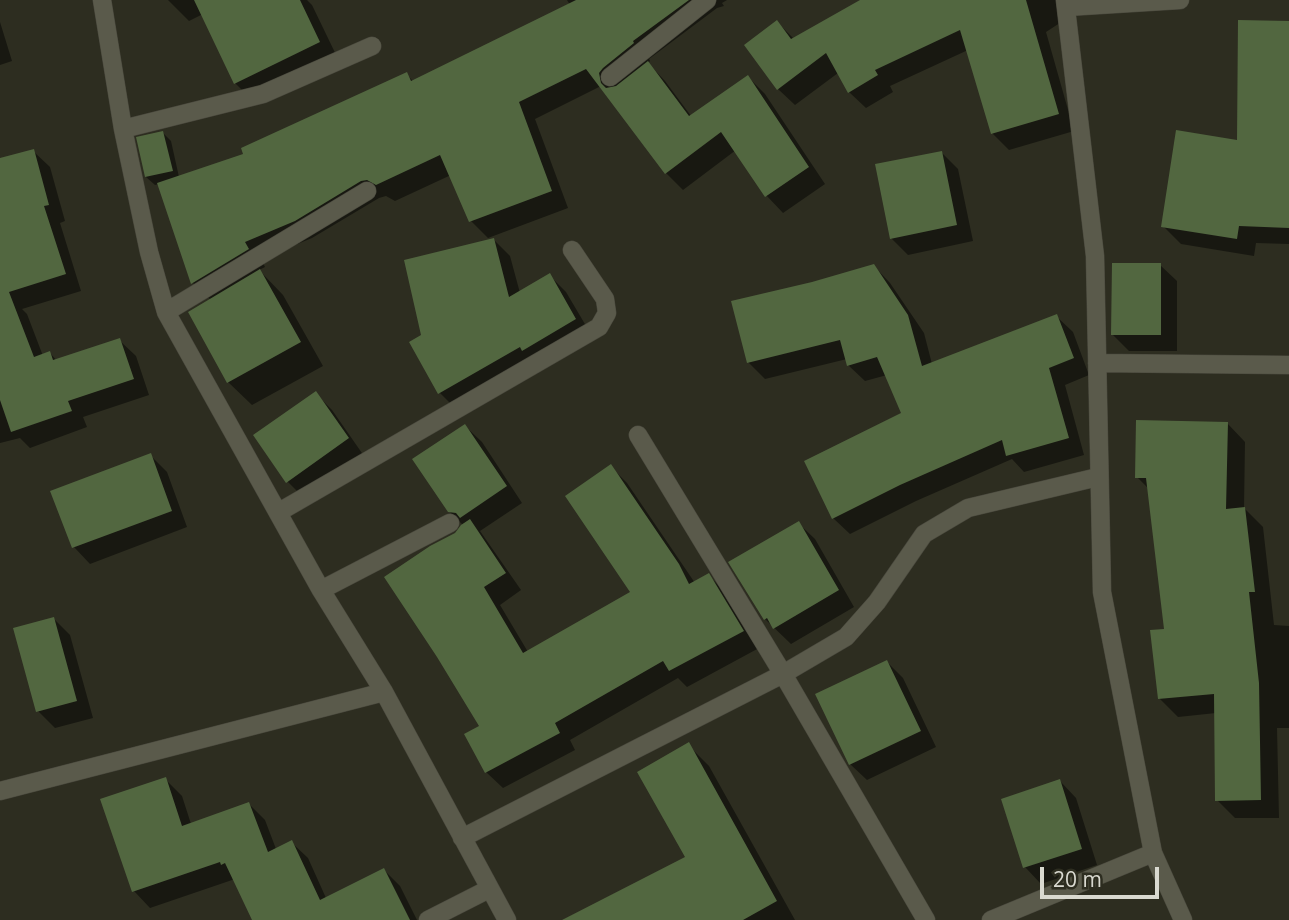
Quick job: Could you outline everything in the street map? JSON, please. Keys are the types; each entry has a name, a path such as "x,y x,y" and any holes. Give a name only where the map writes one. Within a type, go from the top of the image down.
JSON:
{"street":[{"path":"102,0 123,129 149,252 166,312 321,590 384,692 507,920"},
{"path":"610,77 707,0"},
{"path":"1180,0 1066,4 1095,256 1102,592 1153,853 1183,920"},
{"path":"123,129 263,94 372,46"},
{"path":"166,312 367,191"},
{"path":"279,512 574,344 599,327 607,313 605,299 572,250"},
{"path":"1097,363 1288,365"},
{"path":"638,435 783,674 926,920"},
{"path":"462,838 783,674 846,637 877,602 924,534 968,508 1098,477"},
{"path":"321,590 450,523"},
{"path":"0,791 384,692"},
{"path":"991,920 1153,853"},
{"path":"428,920 489,889"}],"building":[{"path":"194,0 300,0 320,42 234,84"},
{"path":"576,0 689,0 633,41 634,43 603,68 599,73 601,83 606,88 616,86 648,61 689,116 748,75 809,167 765,197 721,132 665,174 586,69 519,102 552,191 469,222 440,155 376,185 367,180 361,181 295,221 245,242 249,249 191,284 157,183 243,154 241,148 407,72 411,81"},
{"path":"860,0 1026,0 1059,114 991,134 960,30 875,70 878,75 848,93 826,53 777,90 744,45 777,20 791,39"},
{"path":"1238,20 1289,21 1289,228 1239,226 1237,239 1161,227 1176,130 1237,140"},
{"path":"163,131 173,171 145,177 136,137"},
{"path":"34,149 49,205 44,206 66,274 9,292 34,357 50,351 53,360 120,338 134,379 68,401 72,411 11,432 0,400 0,158"},
{"path":"942,151 957,225 890,239 875,164"},
{"path":"494,238 509,297 550,273 576,319 522,351 520,347 438,394 409,342 421,335 404,260"},
{"path":"1112,263 1161,263 1161,335 1111,335"},
{"path":"874,264 908,315 922,366 1057,314 1074,358 1049,368 1069,438 1006,456 1002,440 900,485 832,519 804,461 901,413 877,357 847,366 840,340 747,363 731,301"},
{"path":"260,269 301,342 227,383 188,312"},
{"path":"316,391 349,438 286,483 253,435"},
{"path":"1136,420 1228,422 1226,509 1245,507 1255,592 1249,592 1259,683 1261,800 1215,801 1214,694 1158,699 1150,630 1164,629 1146,478 1135,478"},
{"path":"465,424 507,486 460,518 456,513 448,512 412,459"},
{"path":"151,453 172,511 72,548 50,491"},
{"path":"611,464 679,564 689,584 709,573 744,631 669,671 663,661 555,723 560,733 485,773 464,734 479,726 384,577 430,546 455,533 470,519 506,573 484,587 523,653 630,592 565,496"},
{"path":"799,521 839,590 773,629 767,618 764,620 728,562"},
{"path":"54,617 77,701 36,712 13,628"},
{"path":"887,660 921,731 849,765 815,694"},
{"path":"689,742 777,901 743,920 562,920 685,857 637,772"},
{"path":"166,777 182,826 249,802 268,852 292,840 320,900 384,868 410,920 252,920 225,863 221,865 220,862 132,892 100,799"},
{"path":"1060,779 1082,849 1023,868 1001,799"}]}
